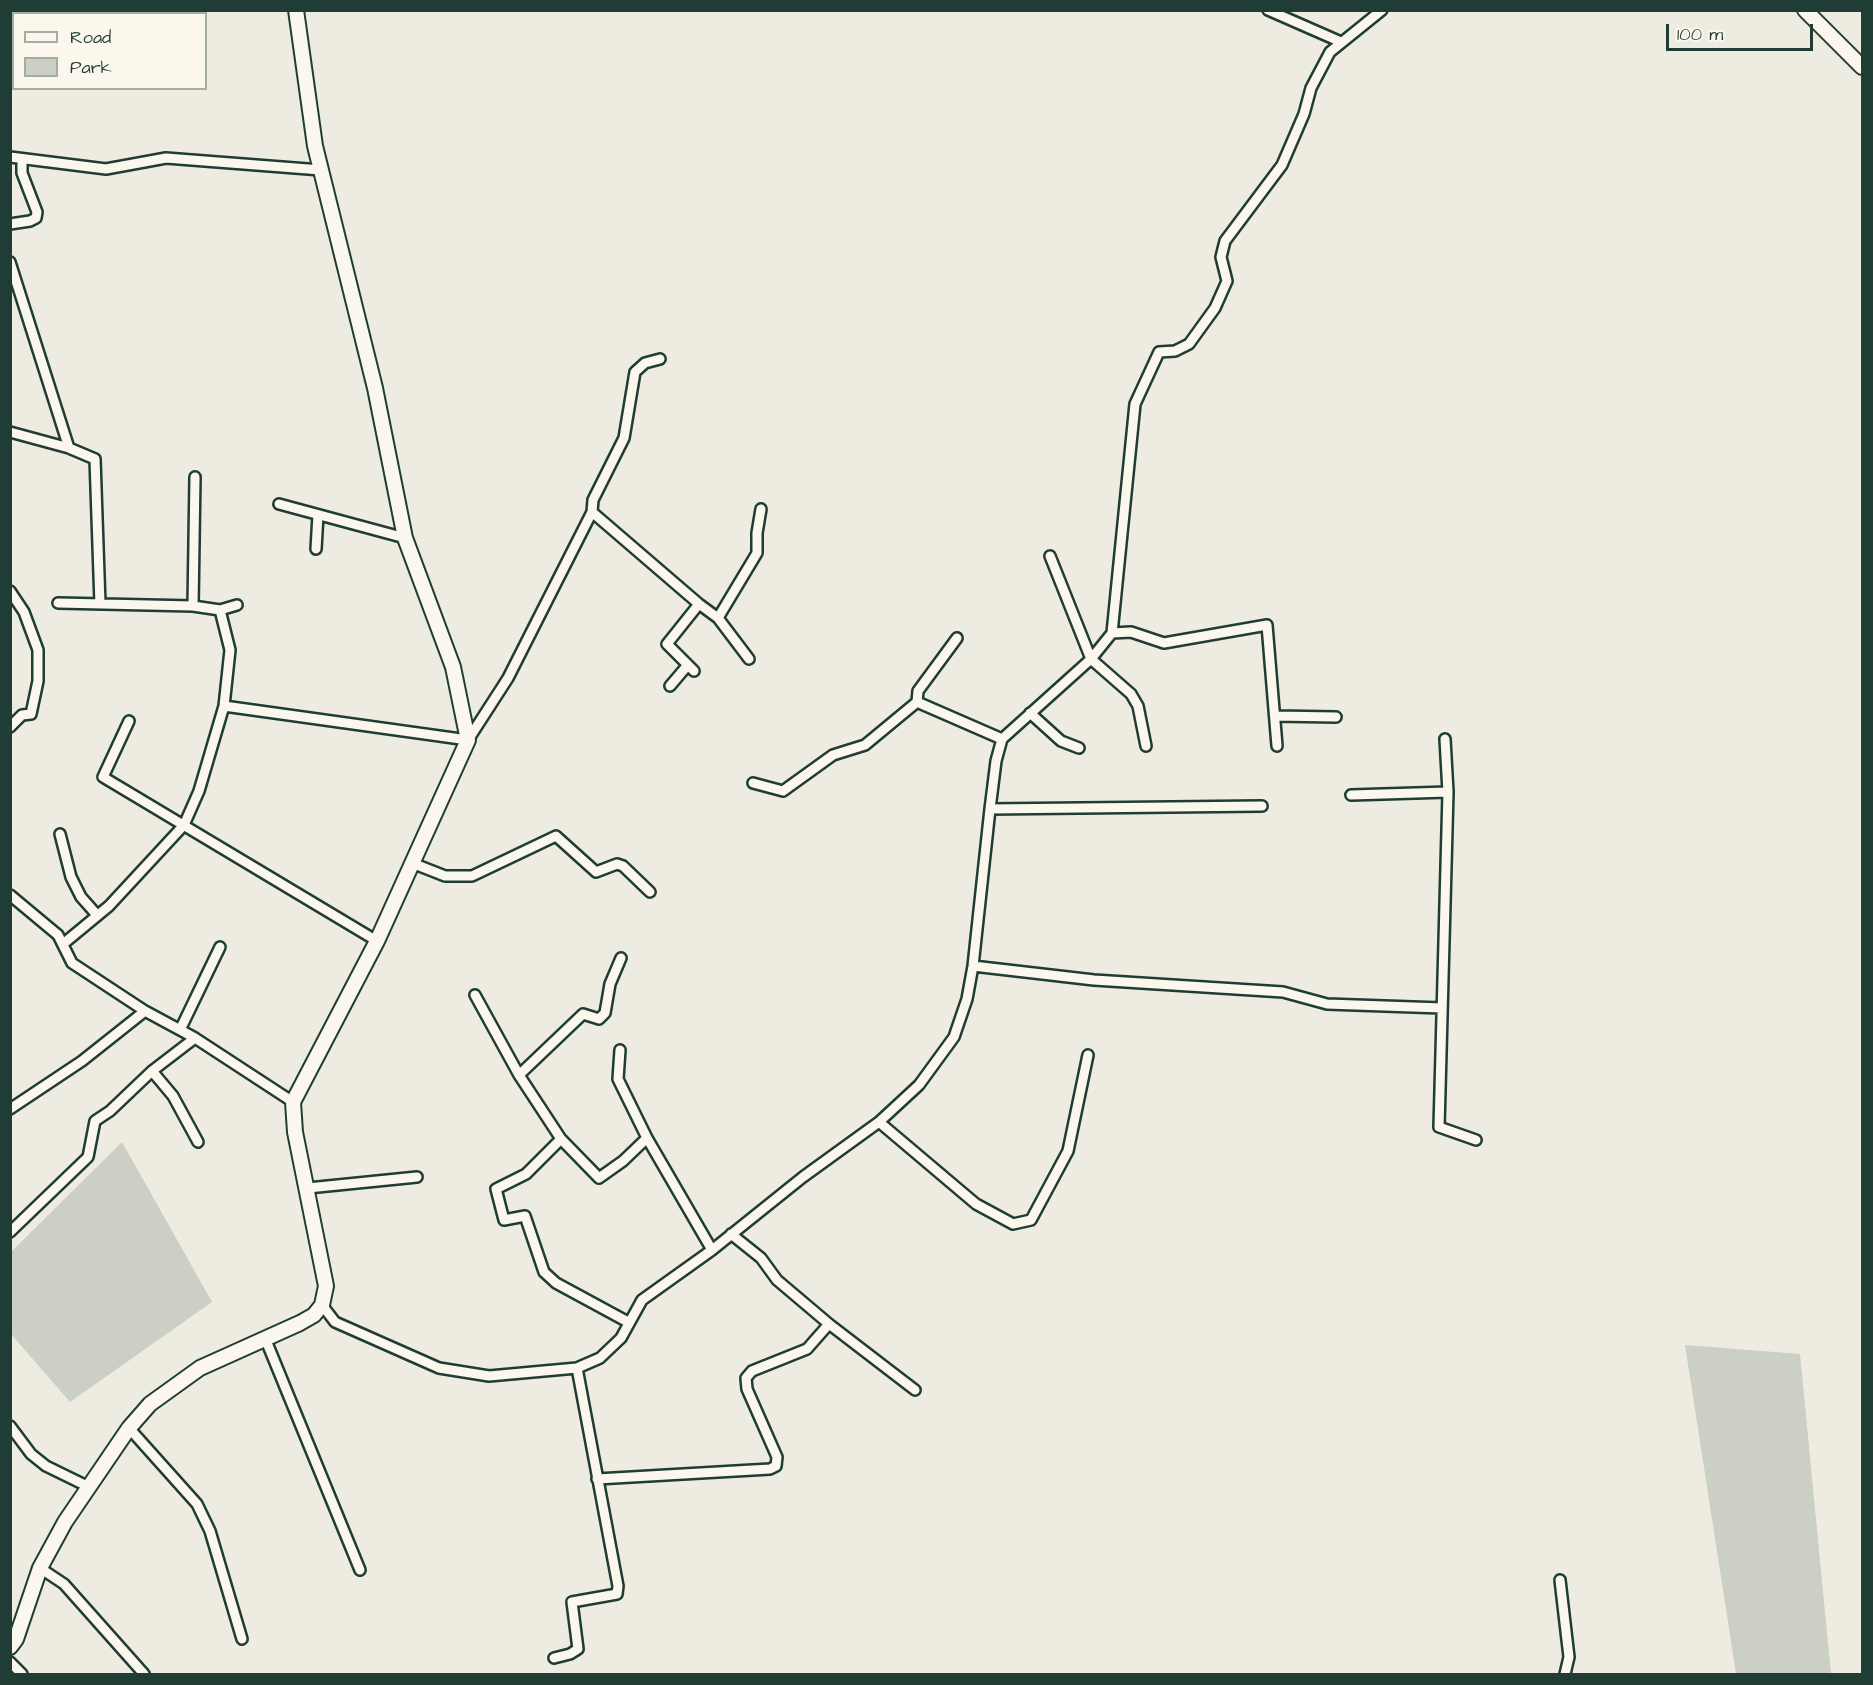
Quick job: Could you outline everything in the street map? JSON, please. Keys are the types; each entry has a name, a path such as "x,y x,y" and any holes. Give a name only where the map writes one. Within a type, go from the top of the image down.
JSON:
{"street":[{"path":"296,10 315,146 375,388 405,538 453,667 468,740"},
{"path":"1268,10 1341,42"},
{"path":"322,1305 335,1322 439,1368 489,1376 576,1368 600,1358 621,1338 642,1300 712,1250 802,1176 879,1122 919,1085 954,1037 967,999 974,966 996,761 1002,739 1091,659 1112,633 1135,404 1159,352 1175,351 1188,344 1215,308 1227,281 1221,257 1225,241 1282,165 1304,114 1311,88 1330,52 1382,10"},
{"path":"1804,10 1863,67"},
{"path":"10,157 106,169 166,158 321,170"},
{"path":"10,224 36,218 37,212 22,173 22,160"},
{"path":"10,262 69,448"},
{"path":"10,1647 16,1639 40,1568 65,1522 129,1428 150,1404 200,1368 300,1323 314,1315 322,1305 326,1286 295,1132 293,1102 376,941 468,740 508,678 592,512 593,500 624,438 635,372 645,363 660,359"},
{"path":"10,432 69,448 95,459 100,604"},
{"path":"193,606 195,477"},
{"path":"279,504 405,538"},
{"path":"718,618 757,553 757,533 762,509"},
{"path":"592,512 718,618 749,659"},
{"path":"316,549 318,515"},
{"path":"1050,556 1091,659 1131,694 1138,706 1146,746"},
{"path":"10,591 24,612 38,650 38,681 30,714 22,715 10,727"},
{"path":"58,603 193,606 220,610 237,605"},
{"path":"670,686 690,668 667,644 699,604"},
{"path":"63,944 97,915 184,825 199,791 224,706 230,650 220,610"},
{"path":"1112,633 1131,632 1164,643 1267,625 1277,746"},
{"path":"753,783 783,791 833,755 865,745 917,702 918,691 957,638"},
{"path":"917,702 1002,739"},
{"path":"224,706 468,740"},
{"path":"1030,712 1060,741 1079,748"},
{"path":"1275,716 1336,717"},
{"path":"129,721 103,777 376,941"},
{"path":"1445,739 1448,792 1439,1127 1476,1140"},
{"path":"1351,795 1448,792"},
{"path":"990,809 1262,806"},
{"path":"60,834 71,877 81,897 97,915"},
{"path":"412,863 445,876 472,876 556,836 596,872 617,864 623,866 650,892"},
{"path":"10,895 58,935 72,963 145,1011 195,1038 293,1102"},
{"path":"180,1030 220,948"},
{"path":"519,1075 583,1014 599,1019 605,1013 610,984 621,958"},
{"path":"974,966 1094,980 1283,992 1327,1004 1442,1008"},
{"path":"475,995 519,1075 561,1139 599,1178 623,1161 647,1138"},
{"path":"10,1109 82,1061 145,1011"},
{"path":"10,1232 88,1157 95,1121 110,1111 152,1071 195,1038"},
{"path":"620,1050 618,1079 647,1138 712,1250"},
{"path":"879,1122 976,1204 1013,1224 1031,1220 1068,1150 1088,1055"},
{"path":"152,1071 173,1096 198,1142"},
{"path":"561,1139 526,1174 496,1189 504,1220 525,1216 544,1272 556,1283 628,1322"},
{"path":"308,1188 417,1177"},
{"path":"731,1234 761,1258 777,1280 829,1324 915,1390"},
{"path":"597,1479 770,1469 776,1466 777,1457 747,1389 746,1378 752,1371 807,1349 829,1324"},
{"path":"265,1338 360,1570"},
{"path":"554,1658 570,1654 578,1649 572,1602 617,1594 618,1586 576,1368"},
{"path":"10,1426 31,1454 46,1466 89,1487"},
{"path":"129,1428 197,1504 210,1531 242,1639"},
{"path":"40,1568 64,1584 144,1674"},
{"path":"1560,1580 1569,1657 1565,1674"},
{"path":"10,1662 22,1674"}],"green space":[{"path":"122,1142 212,1302 70,1402 11,1334 11,1252"},
{"path":"1685,1345 1800,1354 1831,1674 1736,1674"}]}
